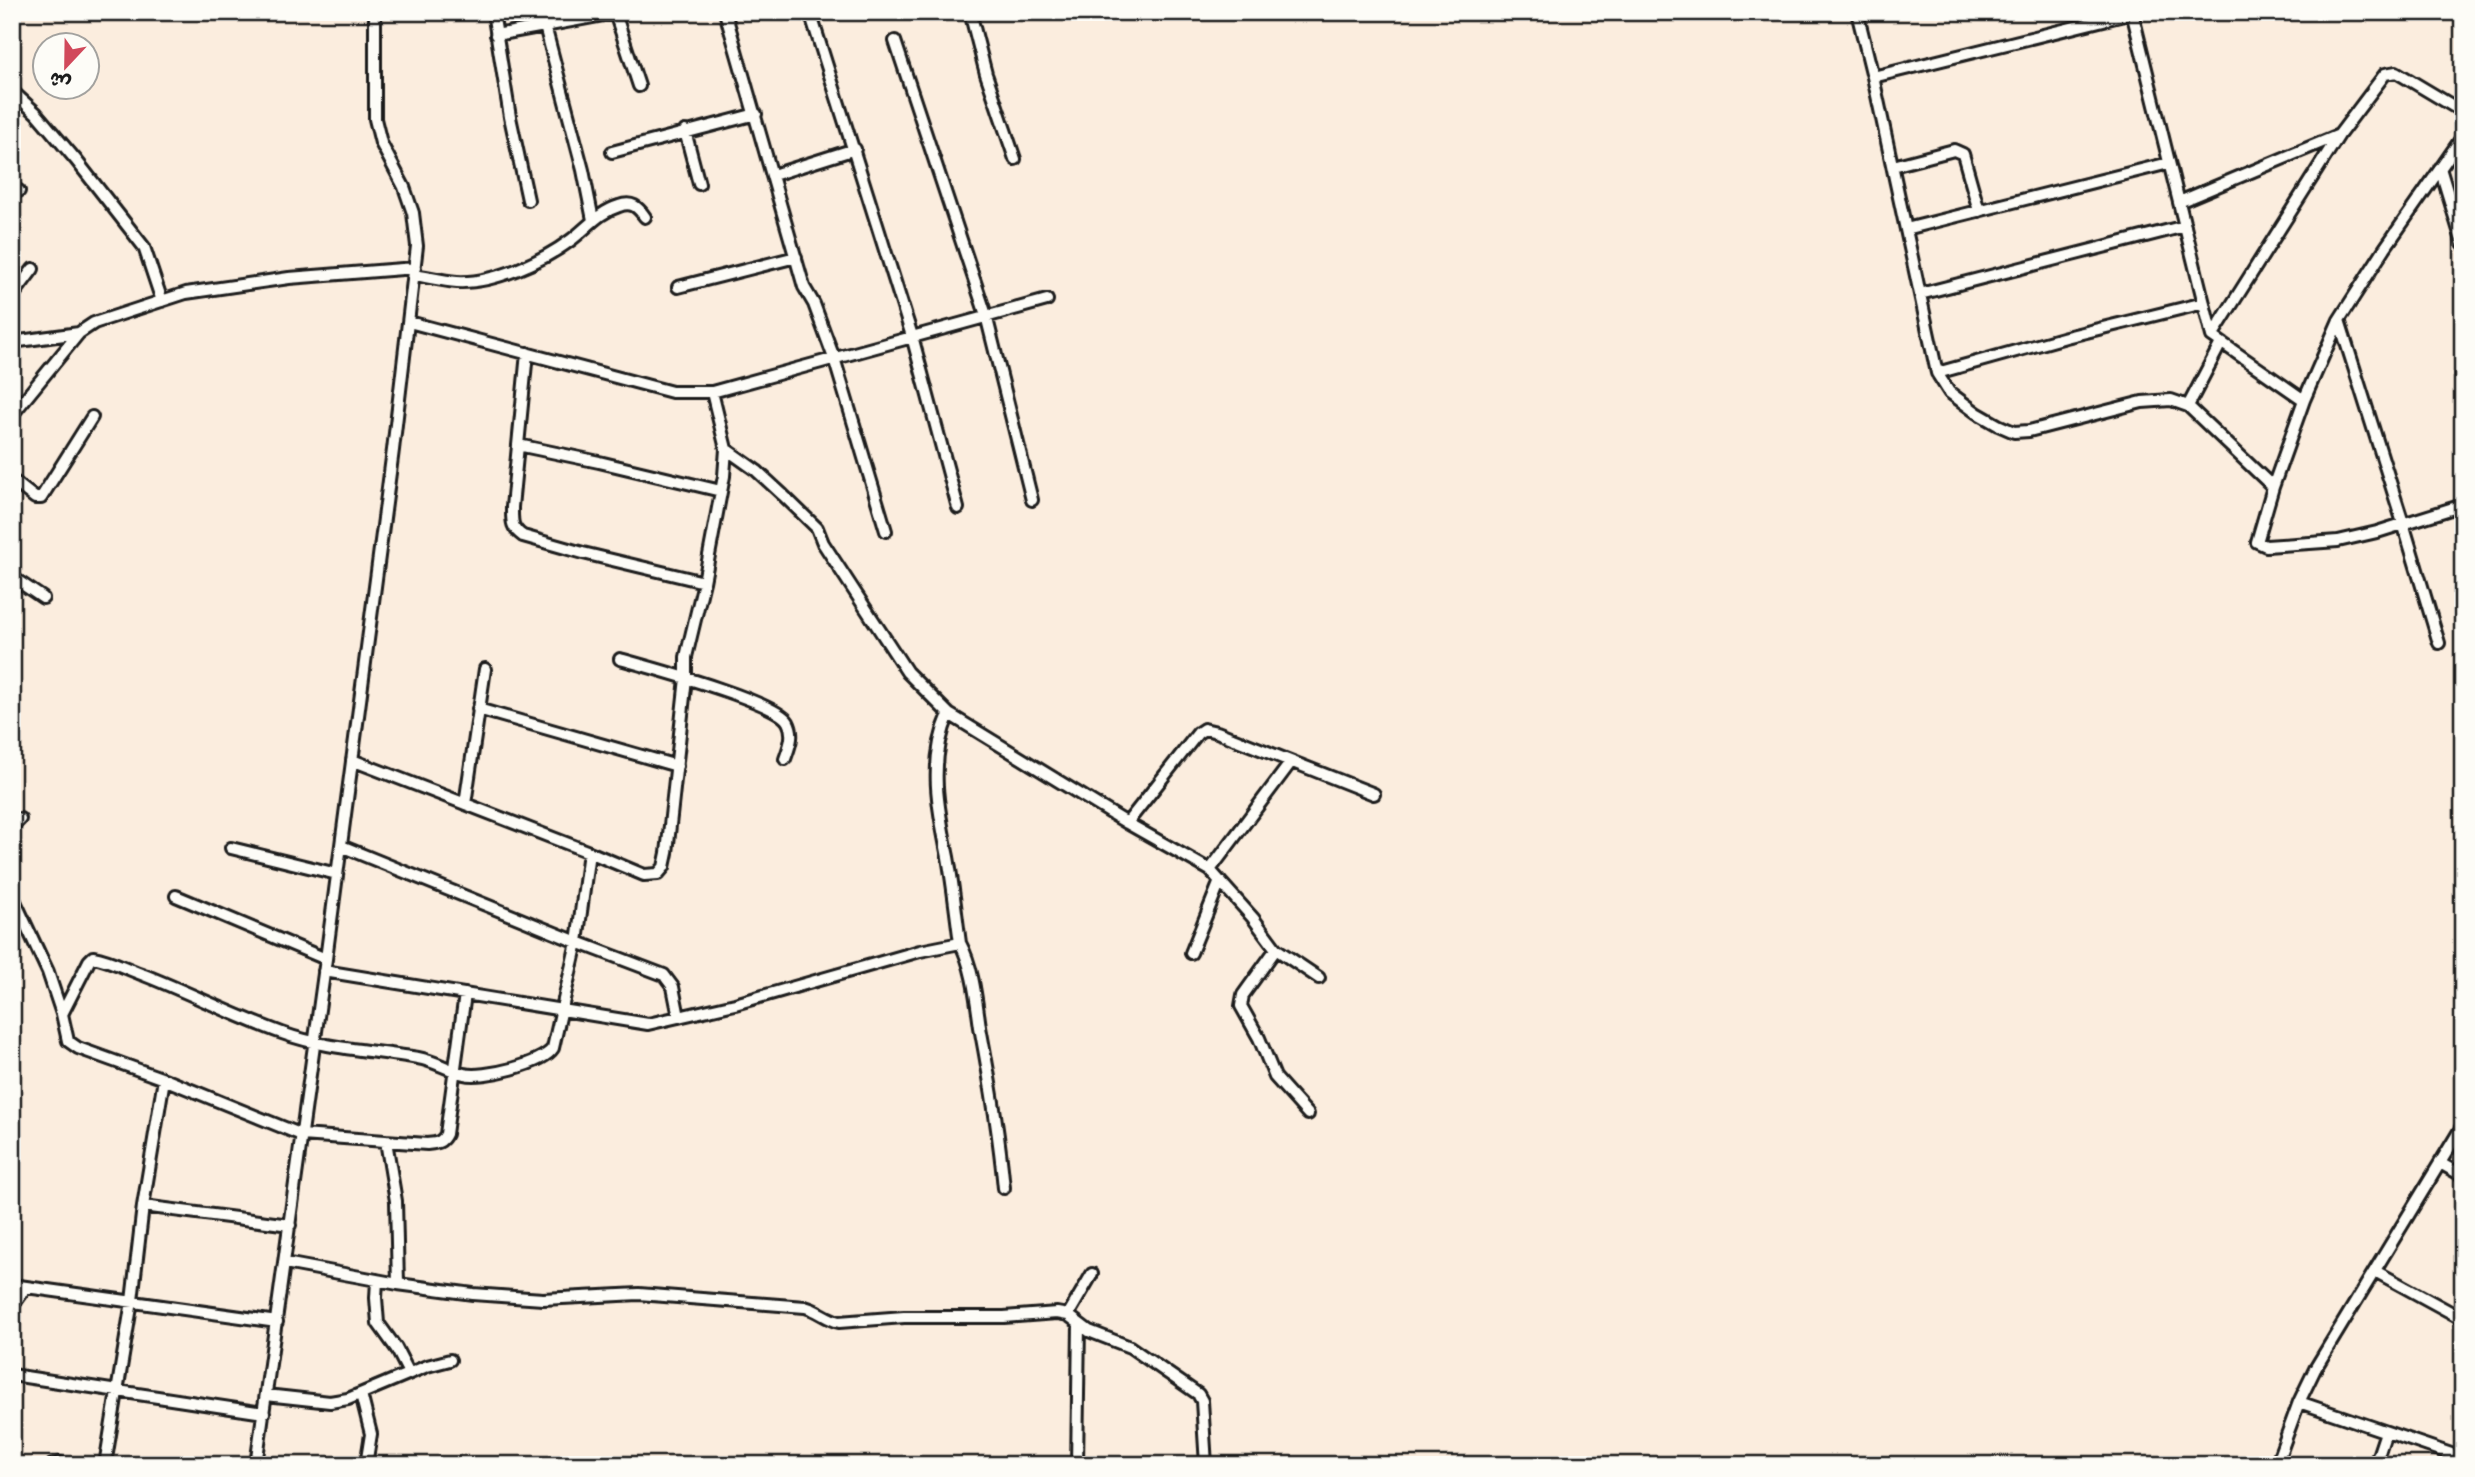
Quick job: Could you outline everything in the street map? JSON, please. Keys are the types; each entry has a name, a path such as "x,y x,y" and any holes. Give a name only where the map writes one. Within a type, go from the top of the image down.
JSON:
{"street":[{"path":"256,1465 326,959 415,272 417,246 413,213 404,187 381,142 375,119 375,12"},
{"path":"493,12 510,117 528,200"},
{"path":"725,12 804,287 814,304 834,358 886,531"},
{"path":"810,12 912,336 958,508"},
{"path":"970,12 986,74 1015,159"},
{"path":"1857,12 1937,373 1949,392 1997,425 2014,432 2029,431 2142,402 2171,400 2188,406 2273,487"},
{"path":"1873,77 2132,12 2204,303 2217,340 2304,400"},
{"path":"496,35 615,13 639,86"},
{"path":"545,26 583,170 593,220"},
{"path":"895,41 986,315 1032,500"},
{"path":"2188,406 2217,340 2339,135 2385,74 2396,72 2463,112"},
{"path":"12,91 52,132 144,247 162,301"},
{"path":"612,152 756,114"},
{"path":"685,131 699,184"},
{"path":"2179,202 2339,135"},
{"path":"2463,136 2339,320 2304,400 2273,487 2258,542 2260,545 2338,541 2377,532 2463,505"},
{"path":"773,175 855,149"},
{"path":"1892,166 1954,150 1960,151 1979,211"},
{"path":"1906,229 2169,163"},
{"path":"2440,169 2463,244"},
{"path":"12,415 79,333 94,323 186,293 289,278 415,272 456,282 477,282 520,268 568,242 593,220 620,205 638,207 645,217"},
{"path":"1920,294 2185,226"},
{"path":"678,287 796,257"},
{"path":"12,297 16,285 33,269"},
{"path":"409,322 672,392 712,392 1046,300"},
{"path":"1937,373 2066,337 2204,303"},
{"path":"2339,320 2439,643"},
{"path":"12,342 79,333"},
{"path":"527,353 512,507 515,530 523,536 583,553 704,582"},
{"path":"352,760 643,875 658,874 664,867 667,853 686,657 704,582 726,449 712,392"},
{"path":"12,480 35,498 41,498 92,417"},
{"path":"518,446 721,491"},
{"path":"726,449 757,471 817,528 822,543 907,673 949,714 1127,823 1210,870 1276,949 1319,978"},
{"path":"12,577 43,598"},
{"path":"620,659 686,678 760,704 785,718 792,741 785,759"},
{"path":"465,804 485,669"},
{"path":"478,709 677,766"},
{"path":"949,714 942,731 936,781 939,814 960,943 967,955 978,1010 1000,1144 1004,1188"},
{"path":"1127,823 1198,733 1204,729 1374,794"},
{"path":"1210,870 1291,762"},
{"path":"341,846 664,975 670,979 673,987 679,1017"},
{"path":"231,848 337,874"},
{"path":"62,1014 93,957 314,1044 419,1058 465,1074 497,1072 549,1054 553,1048 577,942 589,852"},
{"path":"1191,953 1220,881"},
{"path":"12,895 48,972 68,1041 78,1048 164,1079 302,1135 427,1144 443,1140 465,994"},
{"path":"176,895 326,959"},
{"path":"324,971 648,1024 735,1004 920,951 960,943"},
{"path":"1276,949 1243,995 1241,1006 1259,1038 1275,1077 1308,1114"},
{"path":"105,1465 164,1079"},
{"path":"2276,1465 2299,1402 2330,1341 2463,1125"},
{"path":"386,1141 396,1201 398,1284"},
{"path":"2440,1163 2463,1176"},
{"path":"144,1206 290,1225"},
{"path":"285,1263 398,1284 473,1294 543,1298 639,1294 805,1307 813,1309 828,1320 839,1322 904,1317 1068,1315 1102,1338 1130,1346 1198,1394 1202,1401 1206,1465"},
{"path":"2375,1271 2463,1319"},
{"path":"1068,1315 1092,1274"},
{"path":"377,1280 379,1323 409,1373"},
{"path":"12,1285 277,1322"},
{"path":"12,1307 26,1287"},
{"path":"1077,1465 1079,1324"},
{"path":"266,1395 330,1402 361,1394 409,1373 450,1360"},
{"path":"12,1375 264,1413"},
{"path":"361,1394 371,1434 366,1465"},
{"path":"2299,1402 2462,1457"},
{"path":"2375,1465 2386,1432"},
{"path":"52,1465 63,1465"}]}
